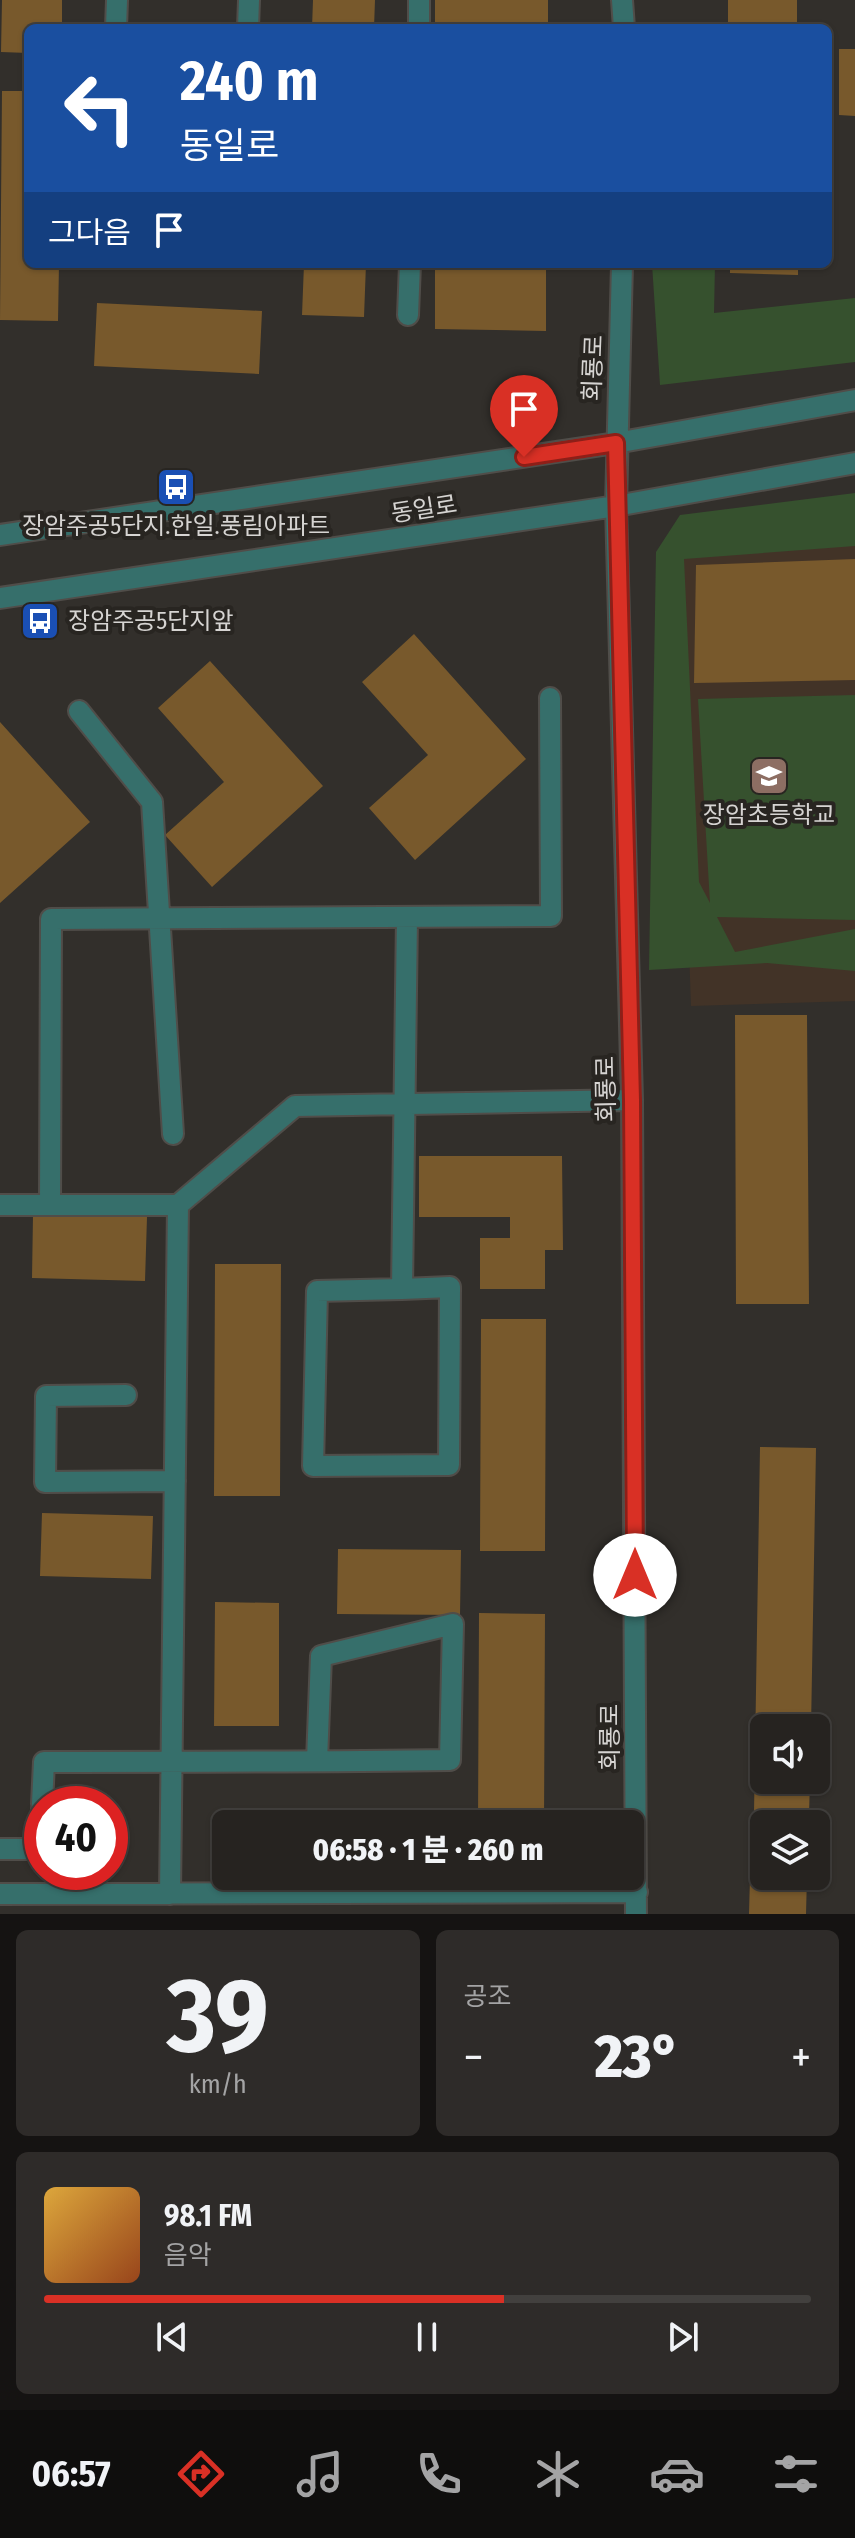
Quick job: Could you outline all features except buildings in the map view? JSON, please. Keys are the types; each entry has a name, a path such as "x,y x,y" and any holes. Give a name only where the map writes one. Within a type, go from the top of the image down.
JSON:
{"street":[{"path":"116,24 117,0"},
{"path":"248,24 249,0"},
{"path":"419,0 419,24"},
{"path":"622,0 624,24"},
{"path":"408,315 410,268"},
{"name":"회룡로","path":"622,268 616,506 632,1100 636,1914"},
{"name":"동일로","path":"0,535 616,443 855,400"},
{"name":"동일로","path":"0,598 616,506 855,463"},
{"path":"50,1205 51,919 551,916 550,698"},
{"path":"79,711 152,802 173,1134"},
{"path":"402,1289 407,917"},
{"path":"0,1205 178,1205 295,1106 632,1100"},
{"path":"170,1894 178,1205"},
{"path":"450,1287 449,1465 313,1466 317,1291 402,1289 450,1287"},
{"path":"126,1395 46,1396 45,1482 175,1481"},
{"path":"43,1786 44,1762 171,1762 317,1761 450,1760 453,1624 321,1656 317,1761"},
{"path":"0,1849 24,1849"},
{"path":"0,1894 637,1892"}],"shaded area":[{"name":"장암초등학교","path":"855,529 855,1001 691,1006 675,550"}],"green space":[{"path":"652,268 715,268 714,313 855,298 855,362 660,385"},
{"path":"855,493 855,546 684,559 699,882 710,903 698,699 855,695 855,920 717,917 735,952 855,929 855,971 767,963 649,970 656,552 680,515"}],"place":[{"name":"장암주공5단지.한일.풍림아파트","path":"176,487"},
{"name":"장암주공5단지앞","path":"40,621"},
{"name":"장암초등학교","path":"769,776"}],"route":[{"path":"524,457 616,443 632,1100 635,1575"}]}
